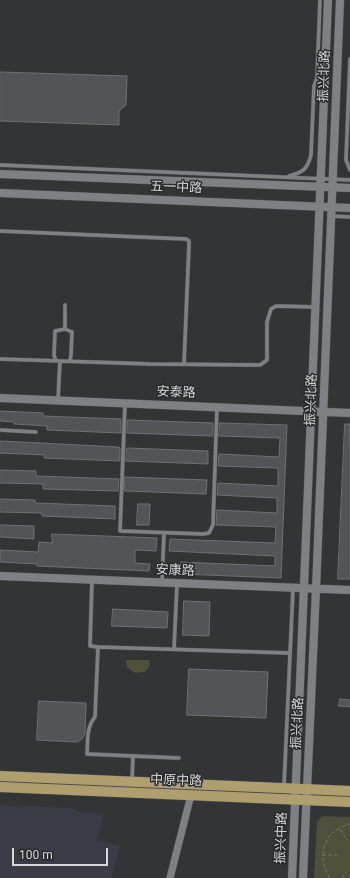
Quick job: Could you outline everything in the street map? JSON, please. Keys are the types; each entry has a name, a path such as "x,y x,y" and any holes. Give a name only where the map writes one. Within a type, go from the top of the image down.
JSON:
{"main road":[{"name":"中原中路","path":"0,776 350,791"},
{"name":"中原中路","path":"0,787 350,802"}],"street":[{"name":"振兴北路","path":"295,799 328,0"},
{"name":"振兴北路","path":"306,800 340,0"},
{"name":"五一中路","path":"0,174 350,188"},
{"name":"五一中路","path":"0,193 350,208"},
{"name":"安泰路","path":"0,398 350,413"},
{"name":"安康路","path":"0,576 350,590"},
{"path":"170,878 190,795"},
{"name":"振兴中路","path":"292,878 295,799"},
{"name":"振兴中路","path":"303,878 306,800"}],"lane":[{"path":"284,177 303,171 309,164 311,155 314,86 317,78 320,0"},
{"path":"350,59 346,160 350,170"},
{"path":"0,165 350,180"},
{"path":"331,216 350,217"},
{"path":"0,231 186,239 190,246 184,364"},
{"path":"65,305 65,329"},
{"path":"0,359 150,364 260,365 267,360 267,322 271,309 276,306 315,307"},
{"path":"58,400 58,361 54,355 55,331 65,329 72,332 70,361"},
{"path":"125,403 120,531 164,533 203,534 209,533 211,530 213,525 216,407"},
{"path":"0,430 36,432"},
{"path":"162,582 164,533"},
{"path":"92,580 90,646 290,653"},
{"path":"174,649 177,583"},
{"path":"284,788 293,588"},
{"path":"98,647 95,717 88,729 87,754 179,758"},
{"path":"132,781 133,756"}],"path":[{"path":"330,878 323,864 322,855 324,847 333,833 350,824"},
{"path":"340,828 347,840"},
{"path":"322,855 338,856"},
{"path":"342,878 346,872"}],"shaded area":[{"path":"0,805 72,808 80,812 104,814 97,840 120,846 111,878 0,878"}],"green space":[{"path":"126,660 150,660 149,667 145,672 135,673 127,667"},
{"path":"322,816 350,817 350,878 314,878 317,822"}],"building":[{"path":"0,72 127,76 126,105 119,111 119,125 0,121"},
{"path":"0,411 43,413 43,416 121,419 121,433 47,430 47,426 14,424 14,422 0,421"},
{"path":"128,420 213,423 213,436 127,433"},
{"path":"220,423 287,425 281,578 181,574 181,562 275,566 275,556 169,551 170,539 275,543 276,527 216,525 217,510 277,513 277,498 217,495 218,483 278,486 278,468 218,466 219,454 279,457 280,438 219,436"},
{"path":"345,424 350,424 350,579 338,579"},
{"path":"0,441 118,447 120,448 120,461 44,458 45,455 0,453"},
{"path":"127,448 208,451 208,464 126,461"},
{"path":"0,470 36,471 36,476 119,479 118,491 43,489 43,484 0,483"},
{"path":"125,477 207,480 206,494 125,491"},
{"path":"0,499 35,500 35,503 115,506 115,519 42,516 42,513 0,512"},
{"path":"138,504 150,504 149,525 137,525"},
{"path":"0,525 34,526 34,539 0,537"},
{"path":"52,534 157,538 156,551 135,550 135,563 150,564 149,571 37,566 37,564 0,562 0,550 38,552 39,542 52,543"},
{"path":"184,601 210,602 209,636 183,635"},
{"path":"113,609 168,612 167,628 112,626"},
{"path":"189,669 268,672 266,718 187,715"},
{"path":"340,699 350,700 350,707 339,706"},
{"path":"39,701 86,703 85,734 82,739 77,742 37,740"}]}
